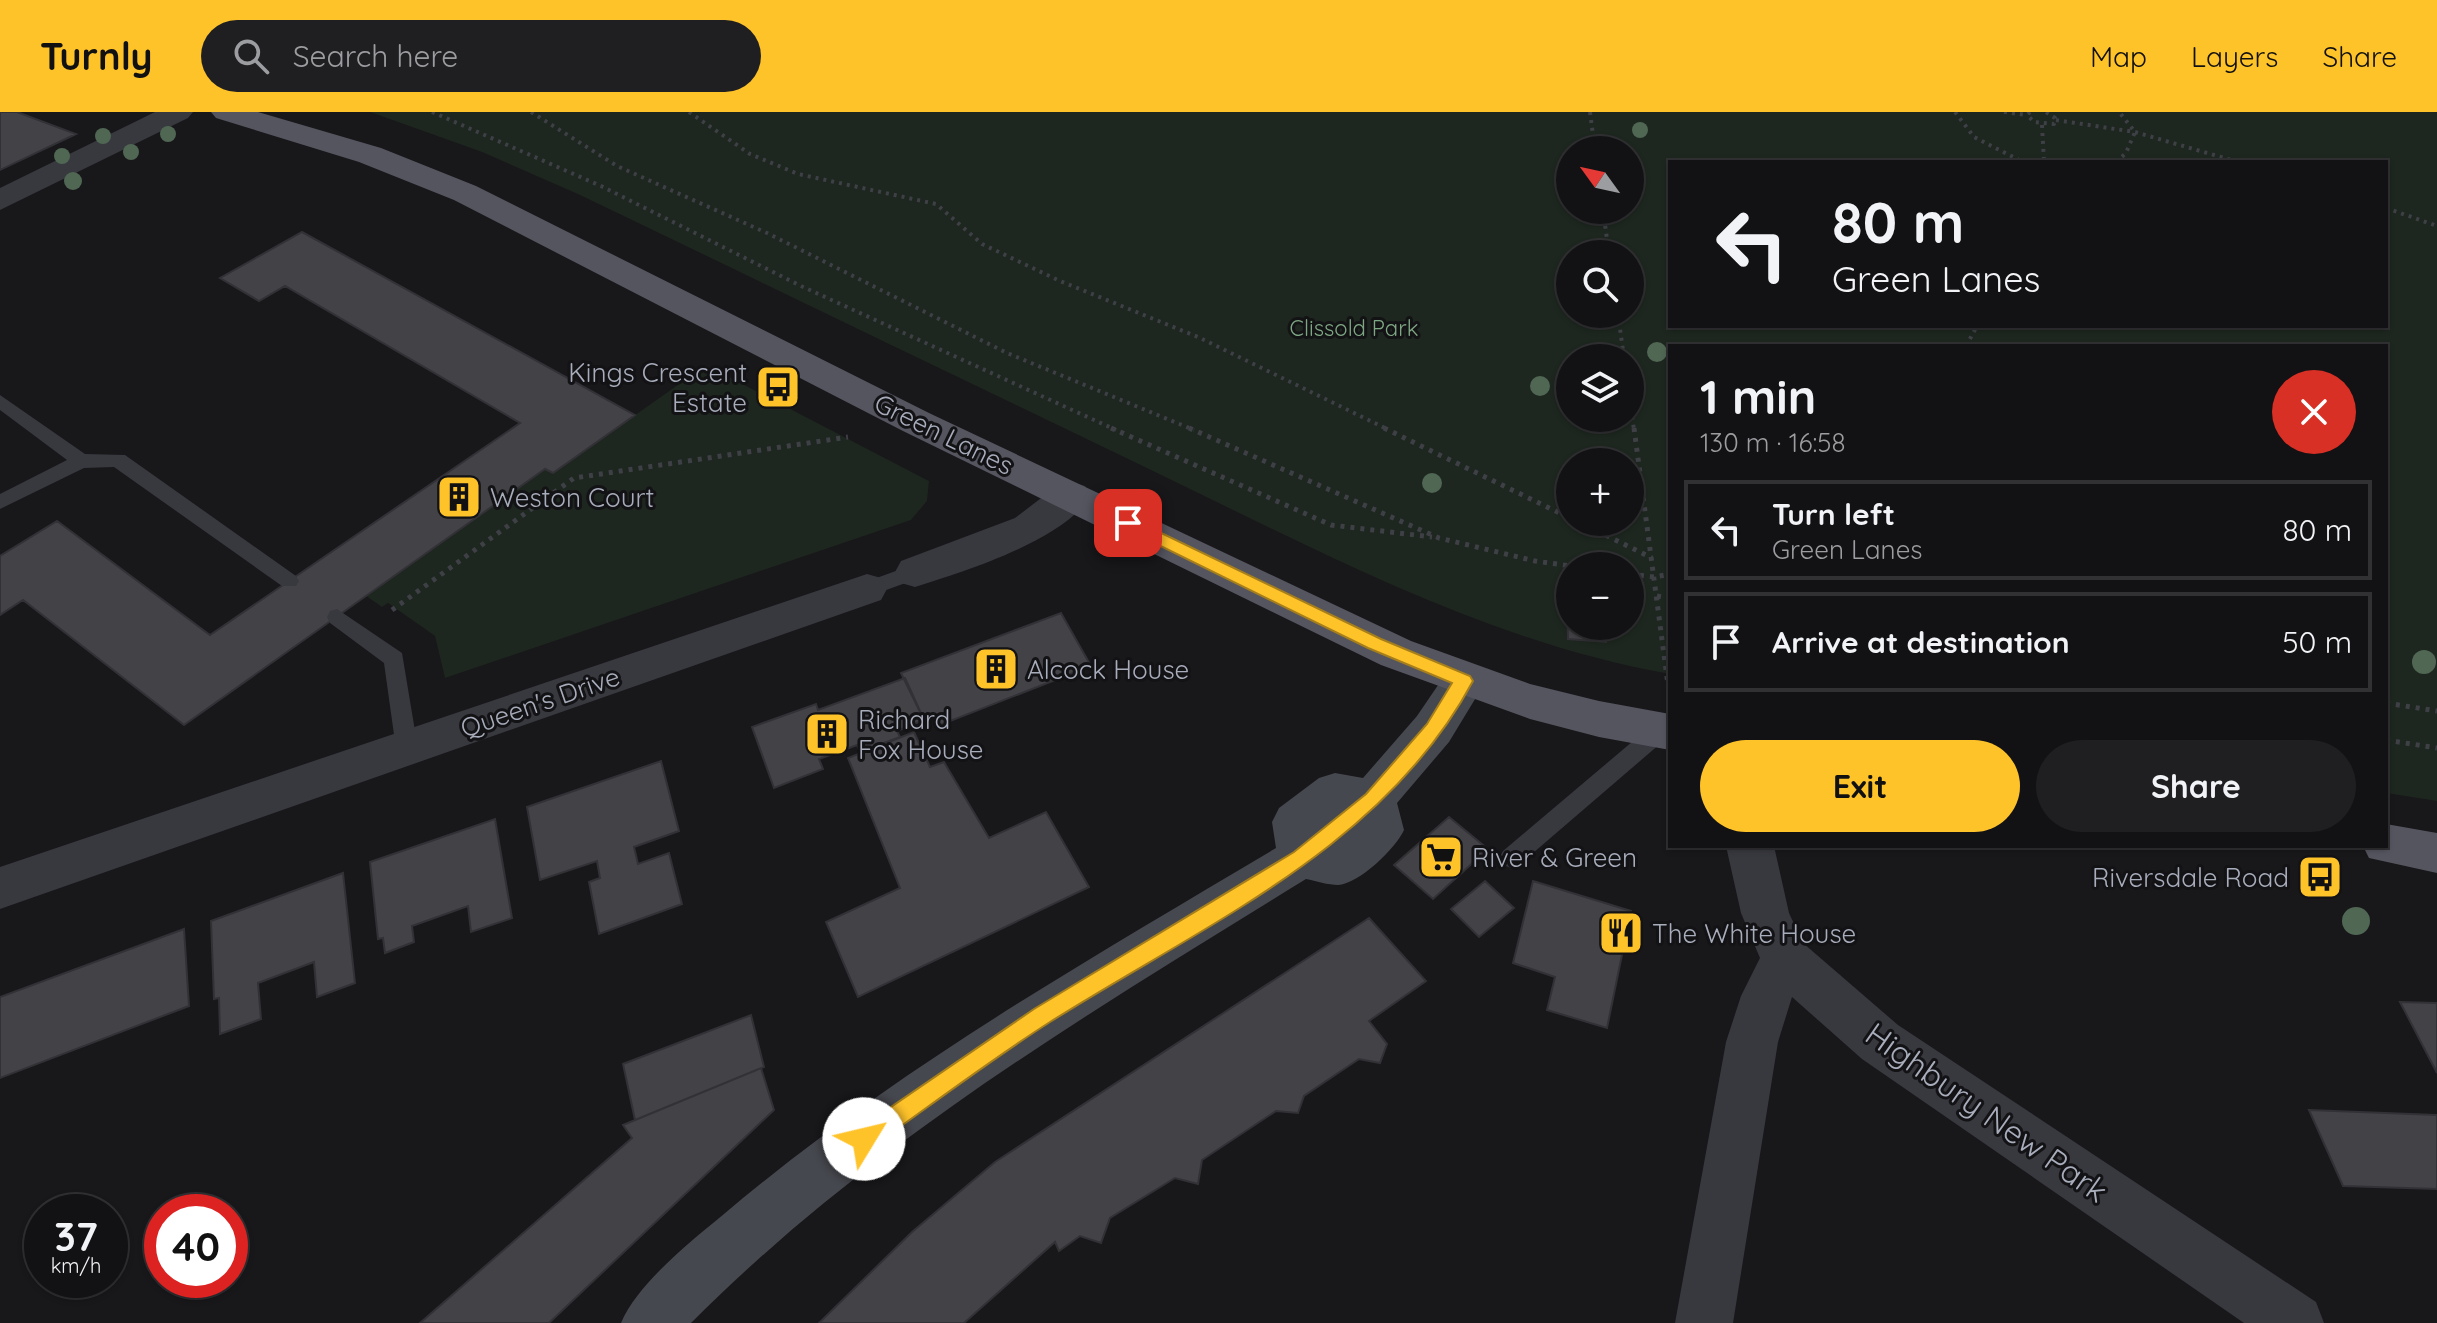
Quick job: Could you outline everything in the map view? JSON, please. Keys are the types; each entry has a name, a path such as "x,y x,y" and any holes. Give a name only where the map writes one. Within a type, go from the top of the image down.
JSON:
{"main road":[{"name":"Green Lanes","path":"226,112 370,155 465,193 886,406 1374,644 1464,681 1555,709 1665,732"},
{"path":"2388,844 2437,853"}],"street":[{"path":"0,200 178,112"},
{"name":"Queen's Drive","path":"915,572 1029,528 1071,496"},
{"name":"Queen's Drive","path":"0,888 867,589"},
{"path":"650,1323 770,1207 910,1105 1041,1016 1301,858 1339,864 1381,830 1373,799 1433,729 1464,681"},
{"name":"Highbury New Park","path":"1750,848 1765,913 1785,959 1880,1042 2295,1323"},
{"path":"1704,1323 1752,1042 1766,996 1785,959"}],"lane":[{"path":"0,401 81,461"},
{"path":"0,502 81,461 102,458 118,460 289,581"},
{"name":"Queen's Drive","path":"867,589 915,572"},
{"path":"337,617 394,659 407,749"},
{"path":"1511,858 1665,732"}],"path":[{"path":"432,112 601,186 828,299 1331,525 1439,538 1556,564"},
{"path":"531,112 617,166 767,233 1007,353 1192,429 1439,538"},
{"path":"689,112 750,154 798,174 936,204 982,244 1060,281 1198,337 1556,511"},
{"path":"1590,112 1593,136"},
{"path":"1955,112 1958,123 1974,138 2019,160"},
{"path":"2004,112 2029,114 2042,125 2054,124 2056,120"},
{"path":"2046,112 2056,120 2135,132 2231,160"},
{"path":"2119,112 2135,132"},
{"path":"2042,125 2044,160"},
{"path":"2118,160 2131,147 2135,132"},
{"path":"2388,209 2437,226"},
{"path":"359,633 574,478 846,439 886,406"},
{"path":"1634,432 1668,687"},
{"path":"1607,536 1652,558"},
{"path":"1644,576 1668,574"},
{"path":"1657,596 1668,598"},
{"path":"2388,703 2437,711"},
{"path":"2388,740 2437,748"}],"green space":[{"name":"Clissold Park","path":"370,112 2437,112 2437,801 2388,793 2388,344 1668,344 1668,674 1535,640 1470,617 1278,532 580,195 482,152"},
{"path":"706,365 929,481 927,501 911,520 445,678 435,636 388,603 382,607 366,596 545,469 553,473"}],"building":[{"path":"0,112 17,112 76,134 0,170"},
{"name":"Weston Court","path":"302,232 635,415 553,473 545,469 184,725 23,600 0,615 0,556 57,521 210,635 520,423 285,286 259,301 220,278"},
{"name":"Alcock House","path":"1061,613 1091,666 940,725 936,716 924,720 901,673"},
{"name":"Richard Fox House","path":"905,678 924,720 897,731 900,737 860,752 857,745 819,759 823,769 774,788 752,727 816,704 818,710"},
{"path":"914,732 930,767 944,762 989,838 1046,812 1089,887 858,997 826,922 900,888 848,758"},
{"path":"661,761 679,831 634,847 638,864 669,853 682,904 599,934 589,882 600,878 597,861 540,880 527,807"},
{"name":"River & Green","path":"1449,817 1488,849 1433,899 1394,865"},
{"path":"495,819 512,918 471,932 468,906 412,926 414,942 385,953 383,938 378,939 370,862"},
{"path":"343,873 355,983 317,997 314,962 258,983 261,1019 220,1034 219,998 214,999 211,921"},
{"path":"1485,881 1514,908 1479,937 1451,909"},
{"path":"1533,881 1631,911 1607,1028 1547,1010 1555,977 1513,963"},
{"path":"1369,918 1426,981 1369,1021 1387,1044 1380,1063 1359,1059 1304,1096 1298,1113 1276,1111 1202,1160 1198,1184 1175,1178 1110,1218 1101,1243 1080,1236 1059,1251 1055,1242 964,1323 819,1323 912,1232 995,1162"},
{"path":"184,929 189,1006 0,1078 0,997"},
{"path":"2400,1002 2437,1003 2437,1073"},
{"path":"751,1015 764,1067 635,1120 623,1064"},
{"path":"761,1068 774,1110 549,1323 420,1323 632,1138 623,1125"},
{"path":"2309,1110 2437,1115 2437,1189 2343,1186"}],"place":[{"name":"Kings Crescent Estate","path":"778,387"},
{"name":"Weston Court","path":"459,497"},
{"name":"Alcock House","path":"996,669"},
{"name":"Richard Fox House","path":"827,734"},
{"name":"River & Green","path":"1441,857"},
{"name":"Riversdale Road","path":"2320,877"},
{"name":"The White House","path":"1621,933"}],"route":[{"path":"864,1139 1041,1016 1301,858 1373,799 1433,729 1464,681 1374,644 1128,523"}]}
